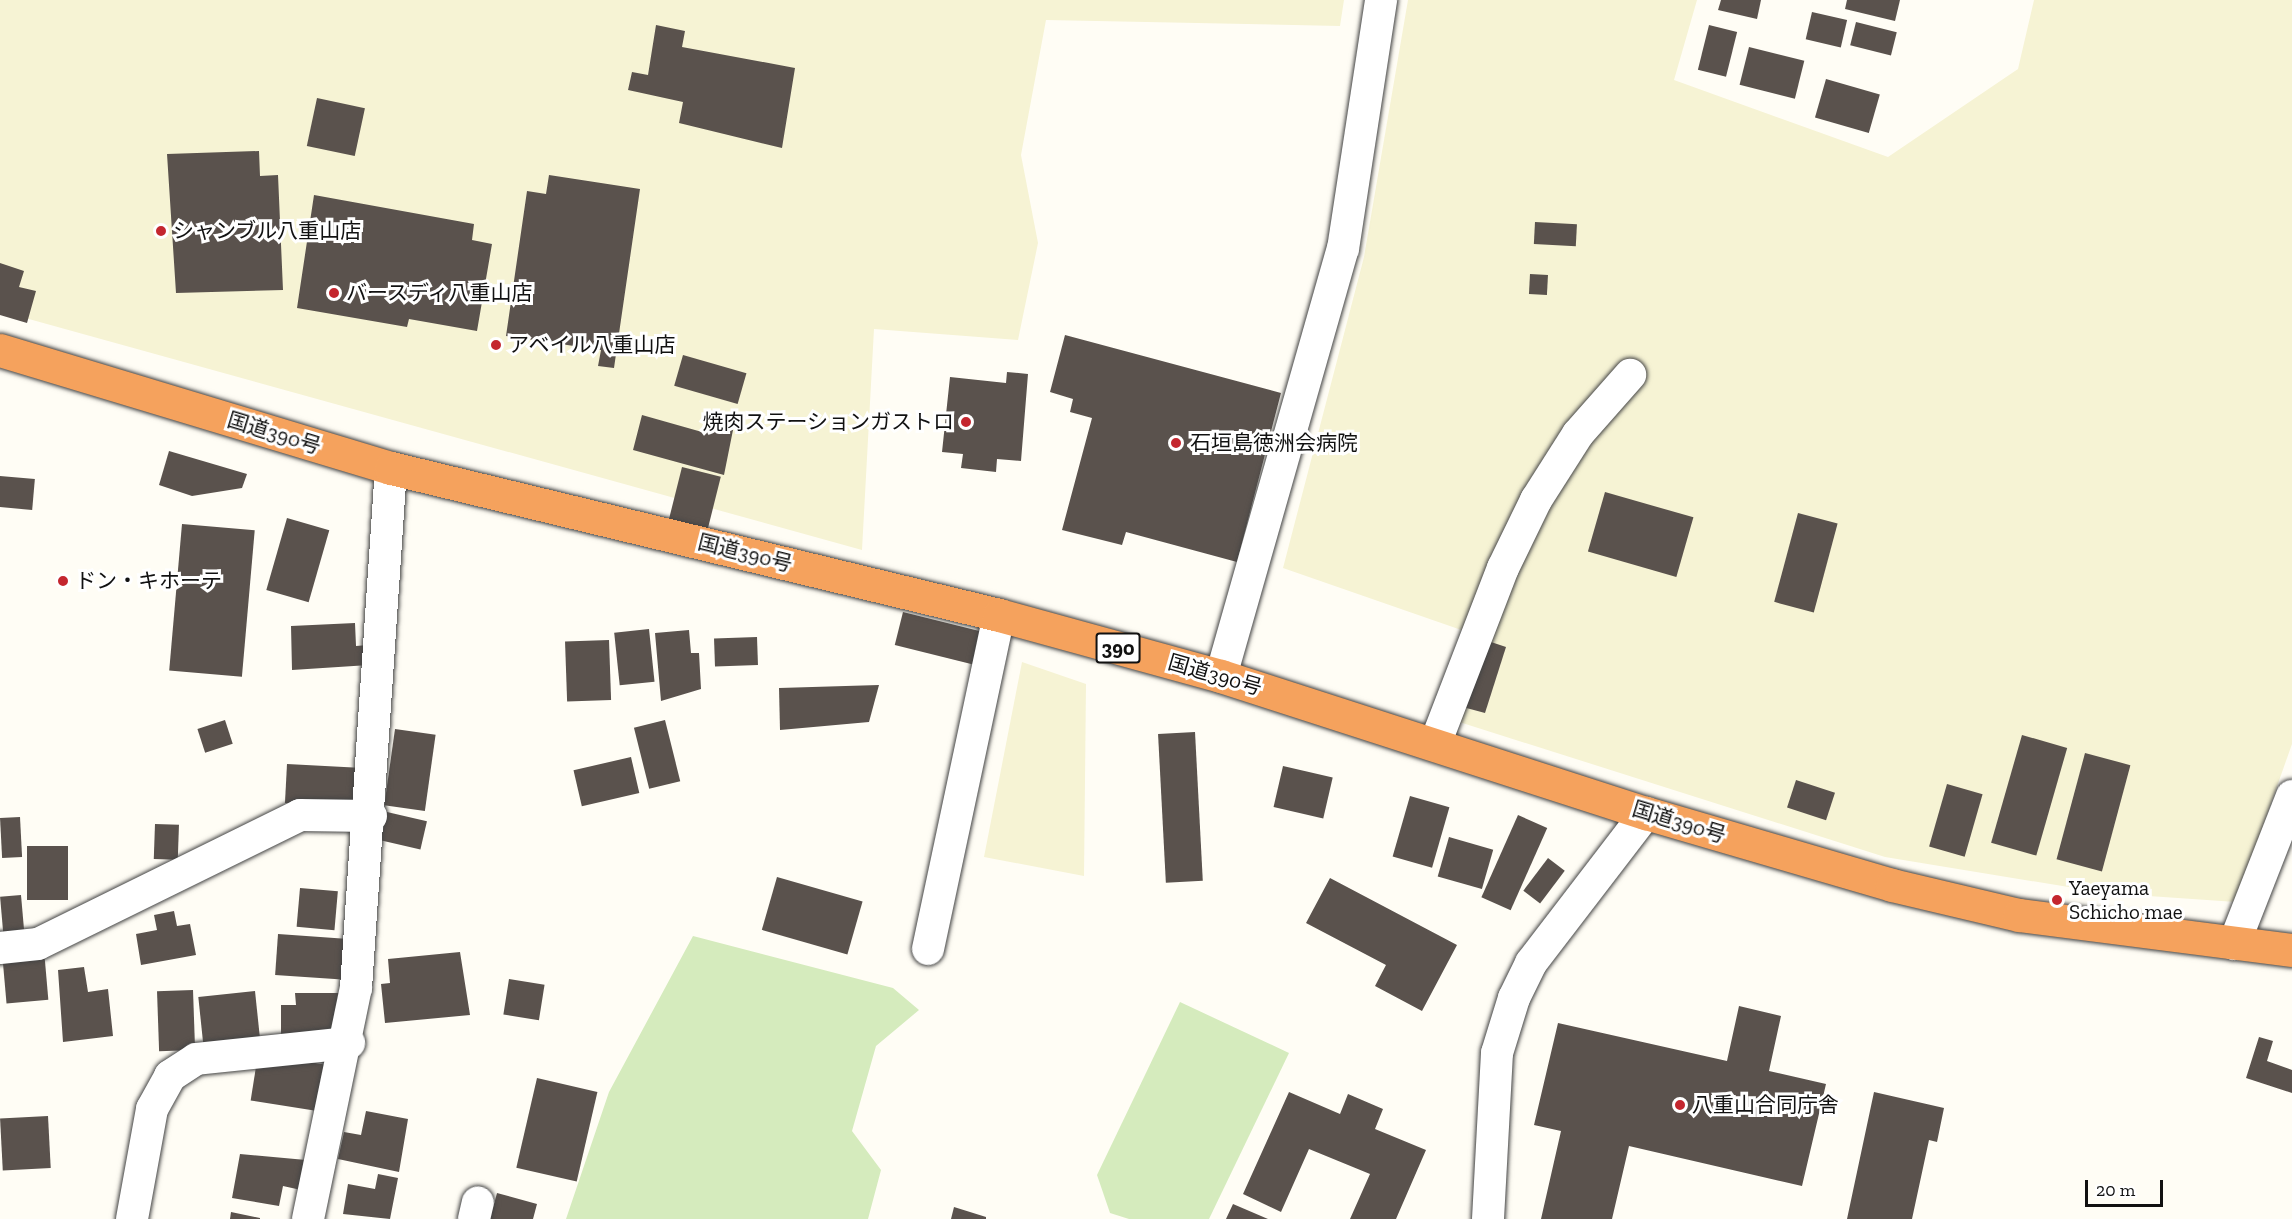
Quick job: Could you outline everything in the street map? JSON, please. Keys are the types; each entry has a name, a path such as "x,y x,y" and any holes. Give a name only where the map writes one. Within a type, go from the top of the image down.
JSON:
{"highway":[{"name":"国道390号","path":"0,350 391,468 999,615 1221,676 1646,813 2019,915 2292,950"}],"street":[{"path":"1221,676 1343,249 1381,0"},
{"path":"1435,744 1503,568 1536,500 1578,434 1630,375"},
{"path":"308,1219 349,1043 371,816 391,468"},
{"path":"928,949 999,615"},
{"path":"2234,944 2292,796"},
{"path":"1488,1219 1497,1053 1514,998 1531,963 1646,813"},
{"path":"0,948 38,944 300,815 371,816"},
{"path":"132,1219 152,1109 170,1076 196,1059 349,1043"}],"shaded area":[{"path":"0,0 1344,0 1340,26 1046,20 1021,155 1038,243 1018,340 874,329 862,550 0,311"},
{"path":"1408,0 1697,0 1674,80 1888,157 2018,69 2034,0 2292,0 2292,744 2236,902 2105,893 1885,857 1453,720 1470,633 1283,568 1364,257"},
{"path":"1022,662 1086,684 1084,876 984,857"}],"green space":[{"path":"693,936 893,988 919,1010 876,1046 852,1131 881,1170 868,1219 566,1219 609,1092"},
{"path":"1180,1002 1289,1053 1209,1219 1129,1219 1110,1213 1097,1175"}],"building":[{"path":"1721,0 1761,0 1757,19 1718,10"},
{"path":"1847,0 1900,0 1895,21 1845,9"},
{"path":"1812,12 1847,20 1841,47 1806,39"},
{"path":"1856,22 1897,32 1891,55 1850,45"},
{"path":"656,25 685,31 682,47 795,68 782,148 679,123 683,102 628,90 632,72 648,75"},
{"path":"1709,25 1737,32 1726,77 1698,70"},
{"path":"1749,47 1804,61 1795,99 1740,85"},
{"path":"1826,79 1880,94 1869,133 1815,117"},
{"path":"317,98 365,108 355,156 307,146"},
{"path":"259,151 260,176 278,175 283,290 176,293 167,154"},
{"path":"549,175 640,189 614,368 598,366 601,350 506,336 527,191 546,194"},
{"path":"314,195 474,224 472,240 492,244 477,331 409,319 407,327 297,308"},
{"path":"1535,222 1577,224 1576,246 1534,244"},
{"path":"0,263 24,271 19,287 36,291 27,323 0,315"},
{"path":"1530,274 1548,275 1547,295 1529,294"},
{"name":"石垣島徳洲会病院","path":"1065,335 1281,393 1237,562 1126,532 1122,545 1062,530 1092,418 1070,412 1073,399 1050,392"},
{"path":"683,355 746,373 738,404 674,386"},
{"path":"1007,372 1028,374 1021,461 997,459 996,472 961,468 963,454 942,452 950,377 1006,383"},
{"path":"642,415 702,432 704,422 733,430 724,475 633,450"},
{"path":"169,451 247,474 242,488 192,496 159,485"},
{"path":"682,467 721,477 707,531 668,521"},
{"path":"0,476 35,479 32,510 0,507"},
{"path":"1605,492 1693,517 1676,577 1588,552"},
{"path":"1798,513 1838,524 1814,612 1774,602"},
{"path":"287,518 329,530 309,602 266,590"},
{"path":"182,524 255,530 242,677 169,670"},
{"path":"903,612 989,634 981,667 895,645"},
{"path":"355,623 356,646 368,645 369,665 292,670 291,626"},
{"path":"649,629 655,682 620,685 614,633"},
{"path":"689,630 691,653 699,653 701,689 661,701 655,633"},
{"path":"757,637 758,665 715,666 714,639"},
{"path":"609,640 611,700 567,701 565,642"},
{"path":"1485,640 1506,647 1485,713 1459,706"},
{"path":"879,685 869,722 780,730 779,688"},
{"path":"225,720 233,744 205,753 197,729"},
{"path":"665,720 680,781 649,789 634,728"},
{"path":"395,729 436,735 425,811 384,805"},
{"path":"1195,732 1203,881 1166,883 1158,734"},
{"path":"2022,735 2067,748 2036,856 1991,843"},
{"path":"2085,753 2130,765 2102,871 2057,859"},
{"path":"631,757 639,793 582,806 574,770"},
{"path":"287,764 363,768 361,807 285,803"},
{"path":"1283,766 1333,777 1323,818 1274,807"},
{"path":"1796,780 1835,793 1826,820 1787,808"},
{"path":"1947,784 1983,794 1965,857 1929,846"},
{"path":"1410,796 1449,807 1432,868 1393,857"},
{"path":"387,812 427,821 420,849 380,840"},
{"path":"1518,815 1547,828 1511,910 1481,897"},
{"path":"20,817 22,857 2,858 0,818"},
{"path":"155,824 179,825 178,860 154,859"},
{"path":"1449,837 1493,850 1482,889 1438,876"},
{"path":"27,846 68,846 68,900 27,900"},
{"path":"1548,858 1565,871 1540,903 1523,891"},
{"path":"777,877 863,902 847,954 762,930"},
{"path":"1330,878 1457,945 1422,1011 1375,986 1386,965 1306,923"},
{"path":"300,888 338,891 334,930 297,927"},
{"path":"21,895 24,931 3,933 0,897"},
{"path":"174,911 177,926 190,924 196,955 141,965 136,934 157,930 154,915"},
{"path":"278,934 345,939 342,980 275,975"},
{"path":"44,950 48,1000 7,1003 2,954"},
{"path":"460,952 470,1015 385,1023 381,984 390,983 388,959"},
{"path":"84,967 88,992 108,989 113,1036 63,1042 58,970"},
{"path":"509,979 545,985 539,1020 503,1015"},
{"path":"193,990 195,1050 159,1051 157,991"},
{"path":"255,991 260,1040 203,1046 198,997"},
{"path":"295,993 342,993 342,1034 281,1034 281,1005 296,1005"},
{"name":"八重山合同庁舎","path":"1739,1006 1781,1016 1769,1071 1826,1084 1802,1186 1629,1146 1612,1219 1541,1219 1561,1131 1534,1125 1558,1023 1727,1061"},
{"path":"2259,1037 2273,1041 2267,1061 2292,1070 2292,1093 2246,1078"},
{"path":"258,1054 326,1065 319,1111 251,1100"},
{"path":"537,1078 597,1092 577,1182 516,1168"},
{"path":"1289,1092 1340,1114 1348,1094 1383,1109 1375,1129 1426,1150 1396,1219 1350,1219 1370,1174 1309,1149 1281,1212 1243,1194"},
{"path":"1874,1092 1944,1108 1937,1142 1929,1140 1912,1219 1847,1219"},
{"path":"366,1111 408,1119 399,1172 338,1159 344,1132 361,1135"},
{"path":"48,1116 51,1168 3,1170 0,1119"},
{"path":"240,1154 306,1160 301,1190 283,1186 279,1206 232,1198"},
{"path":"378,1174 398,1178 390,1219 343,1214 348,1184 375,1189"},
{"path":"497,1193 537,1204 533,1219 490,1219"},
{"path":"1233,1204 1268,1219 1226,1219"},
{"path":"954,1207 986,1217 986,1219 951,1219"},
{"path":"231,1212 260,1218 260,1219 230,1219"}],"place":[{"name":"シャンブル八重山店","path":"161,231"},
{"name":"バースディ八重山店","path":"334,293"},
{"name":"アベイル八重山店","path":"496,345"},
{"name":"焼肉ステーションガストロ","path":"966,422"},
{"name":"石垣島徳洲会病院","path":"1176,443"},
{"name":"ドン・キホーテ","path":"63,581"},
{"name":"Yaeyama Schicho mae","path":"2057,900"},
{"name":"八重山合同庁舎","path":"1680,1105"}]}
